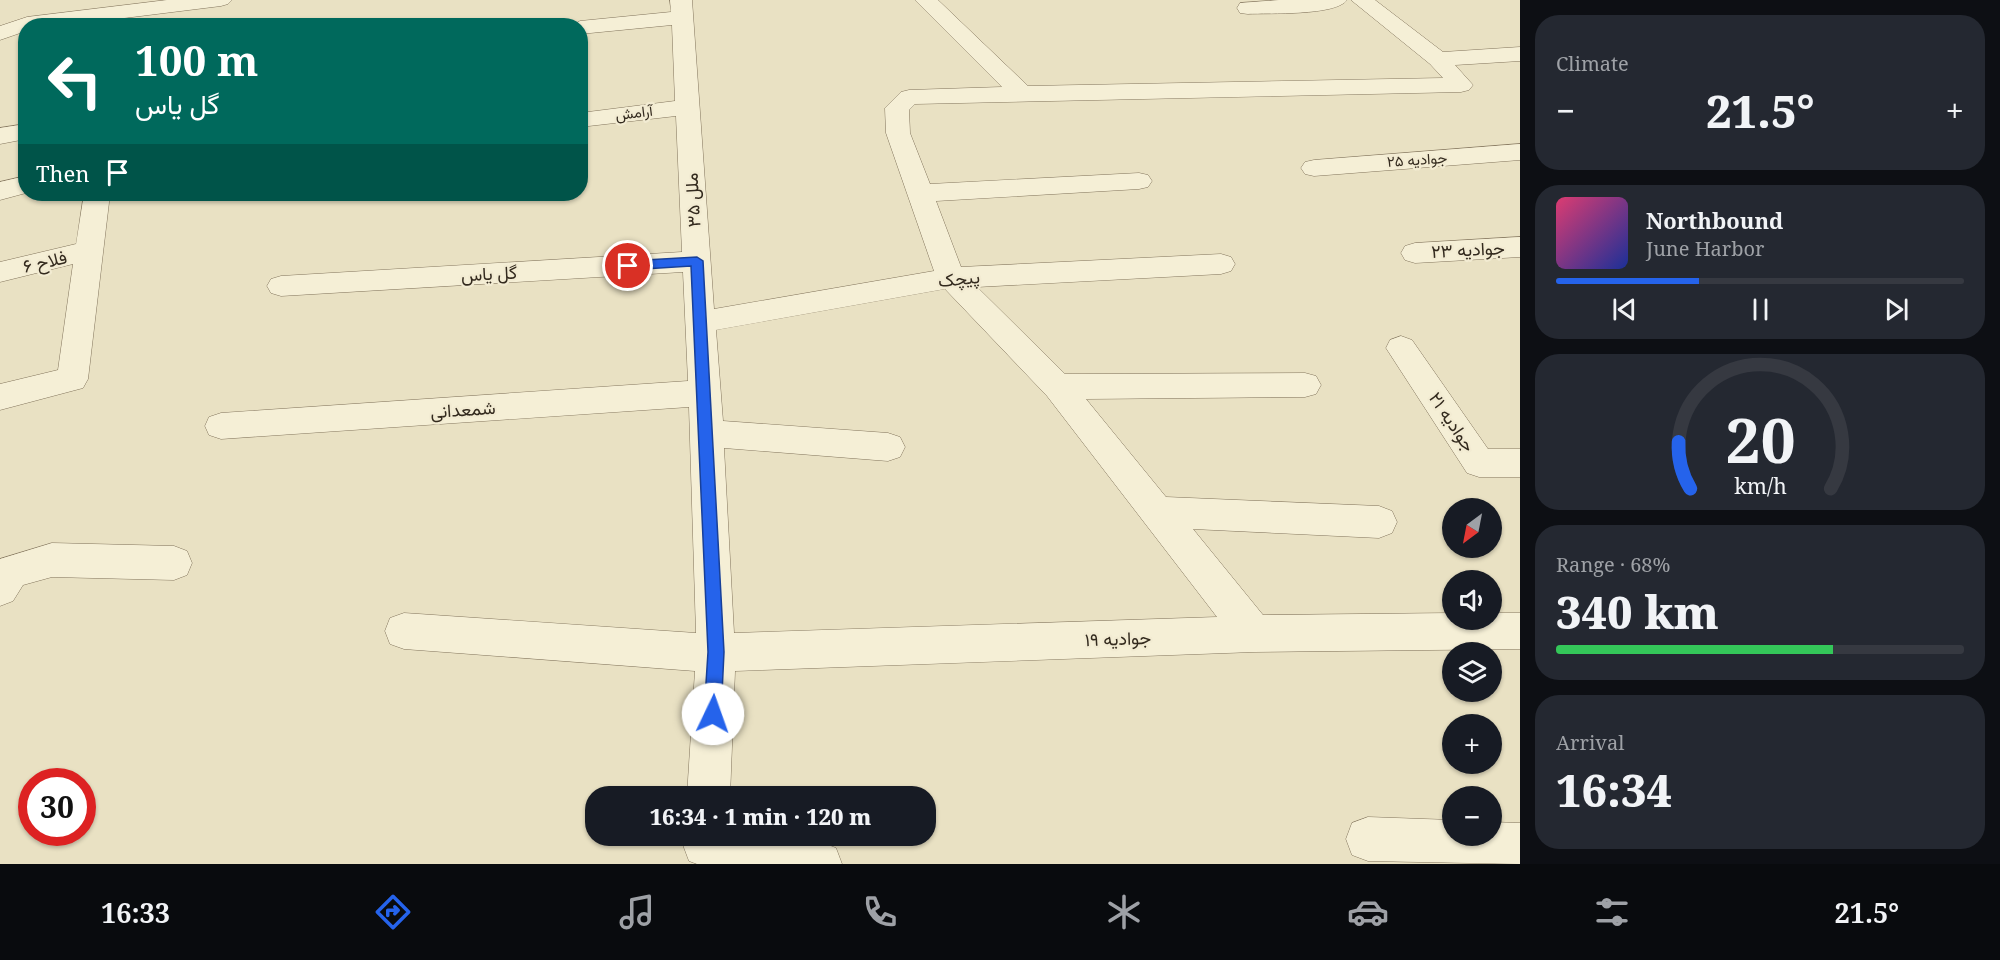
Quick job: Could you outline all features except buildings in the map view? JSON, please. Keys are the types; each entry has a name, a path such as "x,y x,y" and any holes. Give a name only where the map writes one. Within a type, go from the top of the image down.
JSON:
{"street":[{"path":"62,18 221,0"},
{"path":"926,0 1022,93"},
{"path":"1248,8 1323,4 1336,0"},
{"path":"1254,634 1058,387 951,278 898,134 897,108 909,97 1461,85 1438,59 1362,0"},
{"path":"588,26 681,9"},
{"name":"ملل ۳۵","path":"681,9 705,393 716,652 709,786"},
{"path":"0,33 18,26"},
{"path":"1438,59 1520,54"},
{"name":"آرامش","path":"588,119 688,107"},
{"path":"0,136 18,133"},
{"name":"جوادیه ۲۵","path":"1314,168 1520,152"},
{"path":"920,193 1139,181"},
{"path":"0,191 18,186"},
{"path":"0,397 72,379 96,201"},
{"name":"جوادیه ۲۳","path":"1415,253 1520,247"},
{"name":"فلاح ۶","path":"0,272 89,251"},
{"name":"گل یاس","path":"281,286 697,261"},
{"name":"پیچک","path":"700,322 951,278 1221,264"},
{"name":"جوادیه ۲۱","path":"1401,348 1479,463 1520,463"},
{"path":"1058,387 1305,385"},
{"name":"شمعدانی","path":"221,426 705,393"},
{"path":"707,433 888,447"},
{"path":"1157,512 1379,522"},
{"path":"0,588 11,572 52,560 174,564"},
{"name":"جوادیه ۱۹","path":"404,631 716,652 1254,634 1520,631"},
{"path":"1368,839 1520,845"},
{"path":"705,848 820,864"}],"route":[{"path":"628,266 697,261 716,652 713,714"}]}
